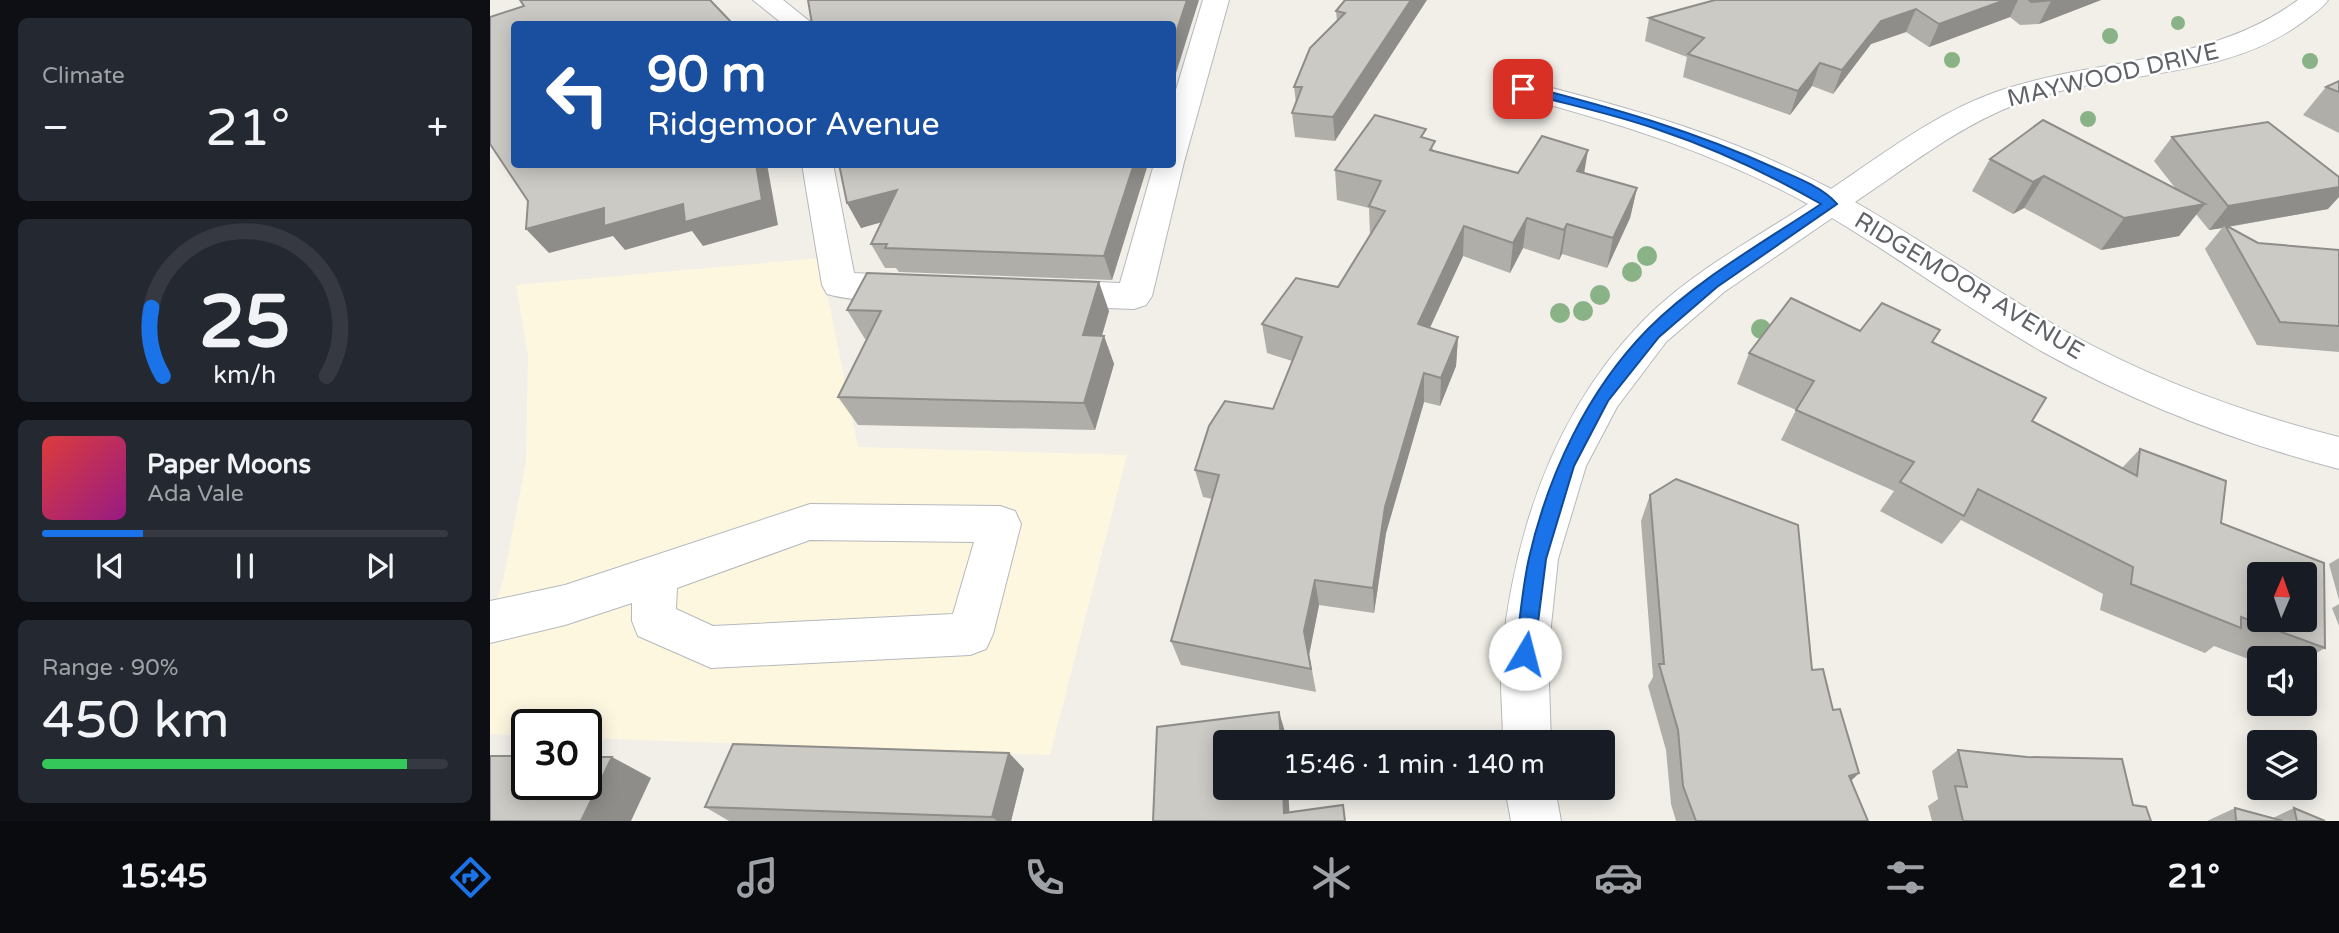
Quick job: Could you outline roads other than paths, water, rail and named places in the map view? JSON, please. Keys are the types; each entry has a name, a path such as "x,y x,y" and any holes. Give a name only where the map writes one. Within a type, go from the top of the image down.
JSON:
{"street":[{"path":"766,0 796,21"},
{"path":"1176,142 1216,0"},
{"name":"MAYWOOD DRIVE","path":"1527,730 1525,654 1537,559 1566,465 1602,397 1653,333 1712,283 1950,124 2004,99 2057,83 2193,58 2240,44 2280,26 2315,0"},
{"name":"RIDGEMOOR AVENUE","path":"1523,89 1662,126 1726,150 1787,179 2055,341 2140,383 2235,421 2339,453"},
{"path":"818,168 839,285 946,289"},
{"path":"1027,292 1134,296 1169,168"},
{"path":"490,622 565,605 810,522 1000,524 970,634 711,647 654,621 655,576"},
{"path":"1532,800 1536,821"}]}
